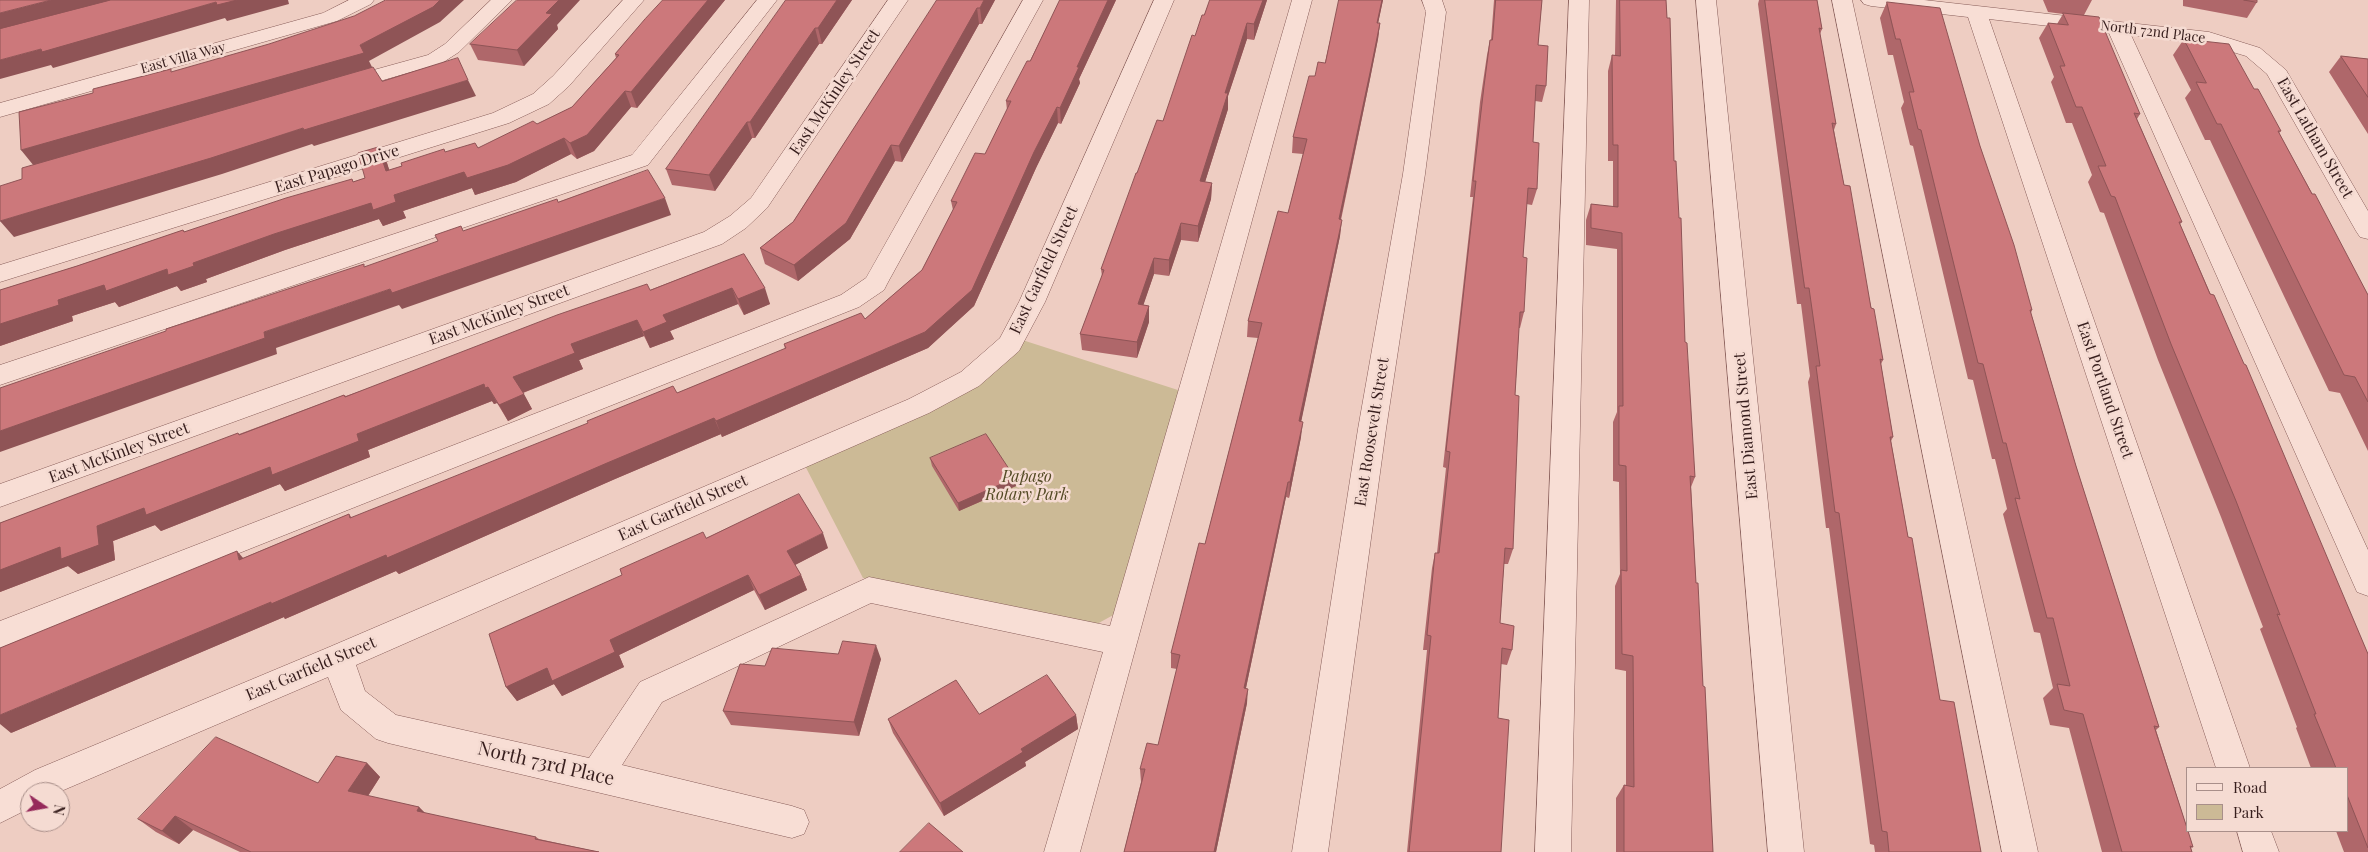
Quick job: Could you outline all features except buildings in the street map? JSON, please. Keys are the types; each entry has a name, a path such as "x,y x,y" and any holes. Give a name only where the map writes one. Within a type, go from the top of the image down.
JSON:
{"street":[{"name":"East Villa Way","path":"0,110 330,17 364,0"},
{"path":"322,92 435,59 452,48 502,0"},
{"name":"East Papago Drive","path":"0,274 483,124 524,108 541,99 561,81 634,0"},
{"path":"0,375 640,160 767,0"},
{"name":"East McKinley Street","path":"0,496 713,238 738,222 759,204 898,0"},
{"path":"0,635 850,301 875,284 1033,0"},
{"name":"East Garfield Street","path":"0,807 47,781 338,658 919,406 970,379 1010,344 1032,302 1164,0"},
{"path":"1062,852 1302,0"},
{"path":"1553,852 1578,0"},
{"name":"East Diamond Street","path":"1706,0 1786,852"},
{"path":"1842,0 2020,852"},
{"name":"North 72nd Place","path":"1871,0 2209,38 2253,52"},
{"name":"East Roosevelt Street","path":"1310,852 1438,4"},
{"name":"East Portland Street","path":"1976,12 2233,767"},
{"path":"2117,28 2368,583"},
{"name":"East Latham Street","path":"2253,52 2275,70 2368,232"},
{"path":"597,775 651,692 869,590 1121,642"},
{"name":"North 73rd Place","path":"338,658 352,700 388,728 597,775 792,822"},
{"path":"2254,832 2261,852"}],"green space":[{"name":"Papago Rotary Park","path":"1013,337 1181,391 1117,613 1095,625 863,578 801,458 922,405"}]}
